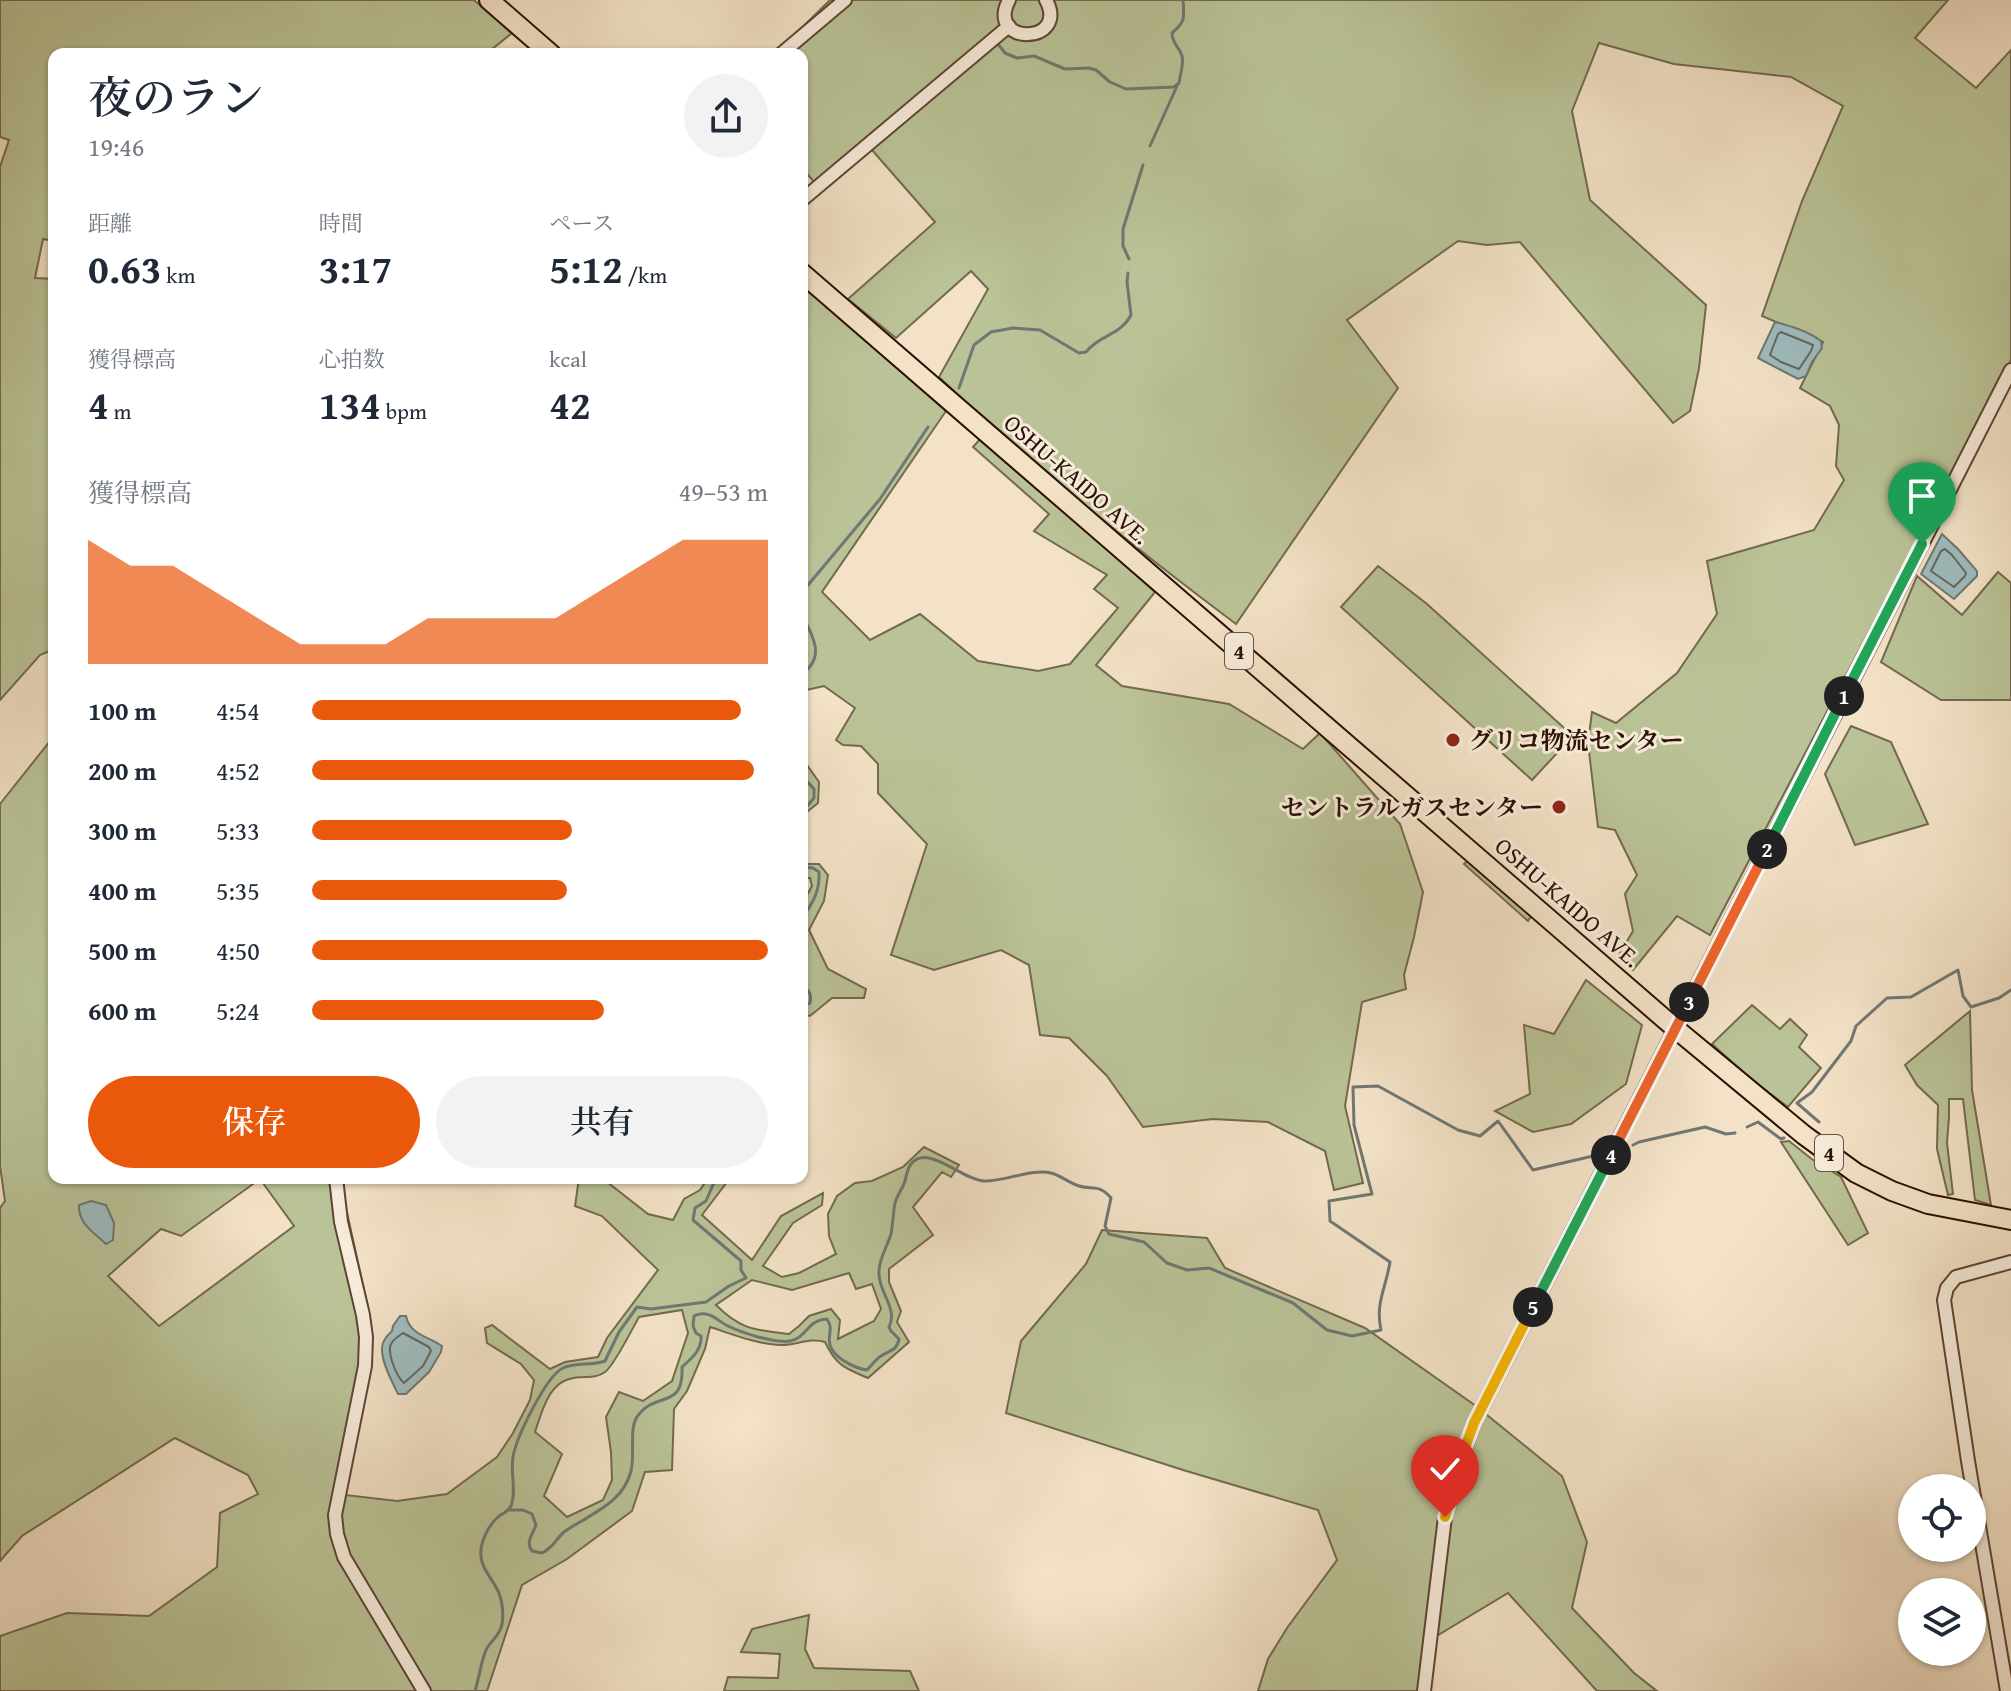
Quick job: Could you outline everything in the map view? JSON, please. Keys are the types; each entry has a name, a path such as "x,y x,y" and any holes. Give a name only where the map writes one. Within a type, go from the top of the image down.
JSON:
{"highway":[{"path":"489,0 544,48"},
{"name":"OSHU-KAIDO AVE.","path":"808,278 1676,1029 1804,1135 1856,1173 1892,1191 1928,1204 2011,1220"}],"street":[{"path":"788,48 845,0"},
{"path":"1009,0 1005,11 1009,26 1027,36 1041,31 1049,20 1046,0"},
{"path":"808,195 1009,26"},
{"path":"1424,1691 1445,1517 1451,1488 1474,1423 2011,370"},
{"path":"337,1184 341,1222 366,1337 365,1366 335,1515 337,1534 344,1557 424,1691"},
{"path":"2007,1691 1944,1300 1947,1288 1956,1277 2011,1262"}],"green space":[{"path":"0,0 474,0 512,33 493,48 48,48 48,240 43,239 35,278 48,279 48,652 40,655 0,700 0,167 9,140 0,137"},
{"path":"830,0 1948,0 1915,38 1976,88 2011,50 2011,360 1710,935 1677,916 1633,970 1617,958 1633,931 1625,894 1637,875 1615,830 1598,827 1588,743 1592,712 1616,723 1677,673 1717,614 1707,561 1814,530 1844,480 1836,466 1839,425 1830,406 1800,388 1823,342 1762,316 1802,201 1843,106 1791,77 1674,64 1599,43 1572,111 1590,200 1706,305 1699,368 1690,411 1673,423 1520,242 1487,245 1458,241 1347,320 1398,388 1236,624 1084,505 939,377 988,289 971,271 896,338 848,299 935,222 865,142 815,183 808,175 808,48 781,48"},
{"path":"808,288 946,411 822,592 870,640 920,614 978,661 1038,671 1070,664 1118,608 1094,589 1107,575 1034,531 1049,514 973,447 982,437 1155,592 1096,665 1122,686 1229,704 1303,749 1320,733 1400,824 1423,892 1404,975 1406,989 1362,1002 1345,1106 1363,1183 1334,1190 1325,1151 1268,1122 1213,1119 1143,1127 1107,1076 1069,1038 1040,1035 1029,965 1001,950 934,970 891,955 927,844 878,793 878,764 861,746 843,745 836,740 855,708 824,686 808,690"},
{"path":"1378,566 1427,604 1573,736 1532,780 1341,607"},
{"path":"1998,572 2011,583 2011,700 1941,700 1881,662 1917,576 1962,615"},
{"path":"1851,726 1891,742 1928,824 1855,845 1825,774"},
{"path":"48,744 48,1184 253,1184 181,1236 161,1229 108,1276 159,1326 294,1226 264,1184 344,1184 344,1199 369,1312 372,1359 345,1495 397,1501 447,1494 497,1457 530,1400 534,1380 521,1364 487,1343 485,1328 492,1325 550,1369 565,1362 598,1357 607,1338 658,1270 602,1216 575,1206 578,1184 610,1184 648,1214 673,1220 684,1199 704,1184 725,1184 702,1215 752,1260 781,1216 823,1193 822,1205 793,1223 763,1266 782,1277 799,1273 836,1254 829,1236 828,1214 837,1196 855,1183 872,1181 903,1167 924,1147 959,1165 951,1177 942,1172 913,1207 933,1235 889,1269 889,1282 901,1311 897,1322 909,1342 868,1378 842,1365 825,1342 814,1340 771,1344 710,1327 705,1349 687,1391 674,1409 672,1470 645,1472 632,1511 567,1559 522,1585 487,1691 0,1691 0,1636 67,1613 149,1616 217,1567 220,1513 258,1494 248,1475 175,1438 22,1536 0,1561 0,1208 5,1201 0,1166 0,804","holes":["849,1273 856,1289 872,1284 881,1309 874,1321 838,1339 840,1320 831,1309 809,1316 789,1334 741,1324 716,1305 752,1280 792,1290","682,1310 688,1333 672,1381 643,1401 619,1392 606,1417 612,1480 603,1500 567,1517 544,1496 562,1454 535,1432 548,1398 565,1380 598,1376 605,1372 639,1317"]},
{"path":"808,766 819,782 818,803 808,811"},
{"path":"1468,860 1532,915 1528,921 1464,864"},
{"path":"808,864 819,864 828,875 824,901 809,930 828,969 866,989 864,998 832,998 810,1016 808,893 812,886"},
{"path":"1586,980 1642,1025 1626,1084 1571,1124 1533,1132 1495,1111 1530,1094 1524,1025 1554,1034"},
{"path":"1752,1005 1780,1029 1790,1019 1807,1035 1799,1047 1821,1068 1788,1107 1712,1044"},
{"path":"1970,1011 1972,1090 1991,1205 1975,1200 1963,1099 1949,1099 1947,1143 1953,1194 1948,1195 1937,1149 1938,1105 1917,1085 1905,1065"},
{"path":"1789,1141 1841,1177 1868,1233 1848,1245 1781,1142"},
{"path":"1102,1230 1207,1238 1225,1268 1365,1328 1476,1406 1562,1476 1587,1542 1572,1608 1634,1673 1657,1691 1597,1691 1508,1593 1425,1643 1421,1691 1258,1691 1268,1659 1337,1560 1318,1510 1006,1413 1021,1341 1086,1264"},
{"path":"809,1615 805,1649 814,1668 910,1671 919,1691 724,1691 728,1677 778,1678 780,1654 741,1652 752,1629"}],"water":[{"path":"1775,322 1821,341 1822,348 1806,376 1798,379 1758,358"},
{"path":"1942,534 1977,571 1977,576 1954,599 1921,574"},
{"path":"91,1201 106,1205 114,1223 113,1240 106,1244 81,1217 79,1205"},
{"path":"400,1316 406,1316 415,1331 442,1346 429,1372 406,1394 398,1394 382,1353 382,1345"}],"waterway":[{"path":"998,44 1005,53 1017,58 1034,56 1065,69 1096,70 1110,82 1126,89 1174,87 1179,83 1182,59 1172,33 1183,19 1183,0"},
{"path":"1150,146 1177,86"},
{"path":"1129,259 1123,246 1123,229 1143,165"},
{"path":"959,388 974,345 991,332 1013,328 1040,330 1079,353 1086,352 1121,327 1131,315 1128,273"},
{"path":"808,585 880,499 928,427"},
{"path":"808,628 815,646 814,661 808,668"},
{"path":"808,782 814,789 814,798 808,805"},
{"path":"808,868 819,872 815,896 808,909"},
{"path":"1819,1122 1797,1103 1812,1092 1851,1041 1856,1026 1887,998 1911,997 1958,970 1963,996 1971,1007 1999,998 2011,990"},
{"path":"808,991 811,997 808,1004"},
{"path":"509,1510 532,1514 536,1525 529,1541 530,1548 542,1553 564,1532 618,1496 631,1471 633,1428 637,1417 644,1409 678,1390 682,1367 700,1345 701,1336 693,1326 694,1316 709,1315 739,1331 783,1342 796,1339 815,1322 827,1319 832,1350 851,1365 867,1370 879,1357 895,1348 899,1339 889,1327 890,1308 879,1270 891,1234 896,1200 910,1166 918,1159 936,1160 984,1181 1044,1172 1079,1186 1099,1189 1111,1198 1105,1226 1109,1234 1144,1242 1167,1263 1187,1270 1209,1268 1293,1303 1327,1330 1352,1336 1381,1330 1380,1303 1390,1262 1330,1221 1329,1201 1372,1194 1354,1125 1353,1087 1378,1086 1458,1130 1480,1136 1498,1121 1533,1170 1593,1156"},
{"path":"1747,1127 1758,1122 1781,1139 1784,1138"},
{"path":"1633,1145 1705,1127 1726,1134 1735,1133"},
{"path":"475,1691 486,1650 499,1632 503,1620 499,1593 482,1561 482,1546 486,1532 511,1506 515,1448 540,1395 563,1368 605,1361 619,1332 637,1307 651,1309 706,1302 746,1278 741,1270 741,1261 693,1220 695,1208 706,1201 713,1184"}],"place":[{"name":"グリコ物流センター","path":"1453,740"},
{"name":"セントラルガスセンター","path":"1559,807"}],"route":[{"path":"1445,1517 1460,1459 1489,1391 1922,544"}]}
